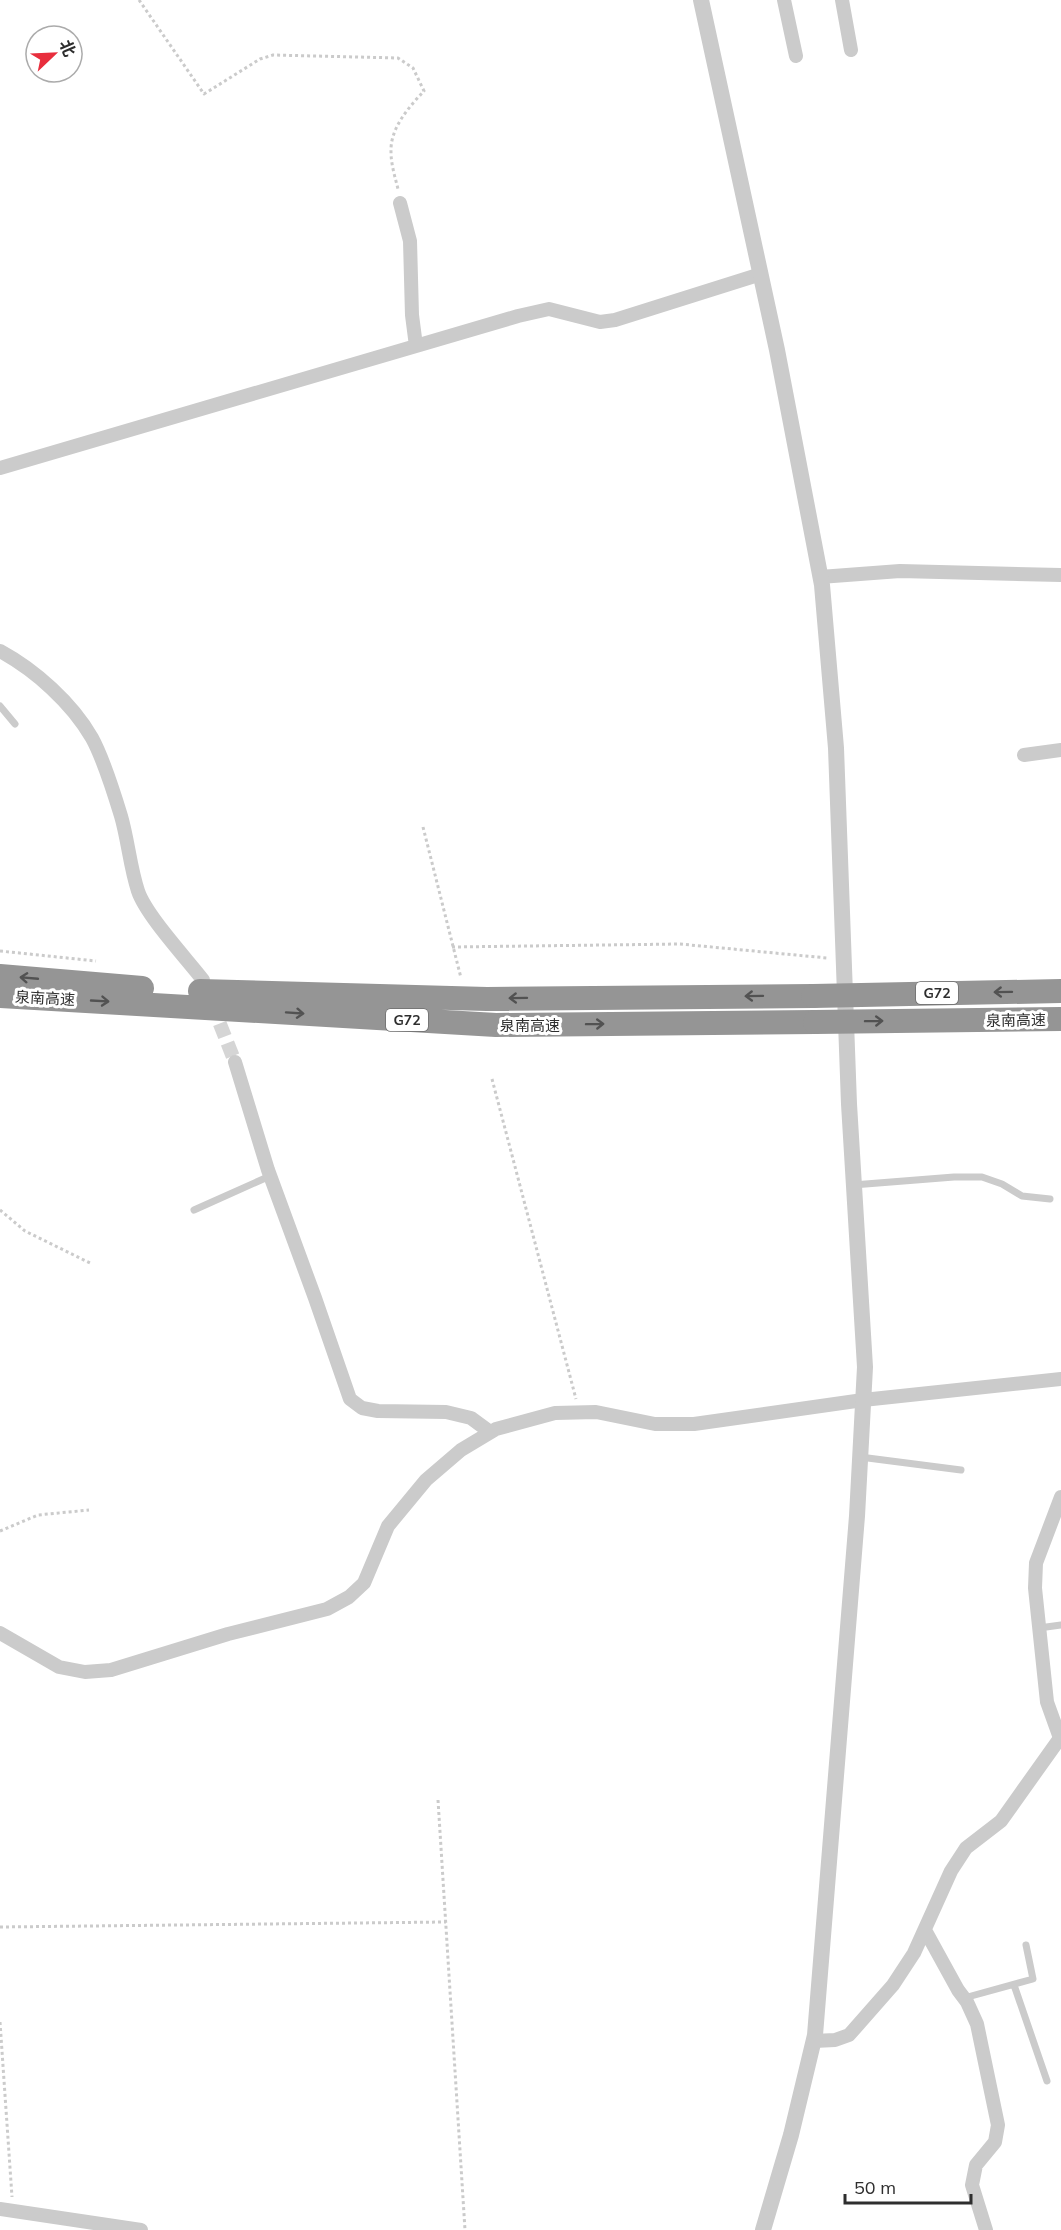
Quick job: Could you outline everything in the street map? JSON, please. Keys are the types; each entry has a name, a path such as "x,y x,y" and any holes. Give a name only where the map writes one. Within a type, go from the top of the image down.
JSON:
{"highway":[{"name":"泉南高速","path":"0,976 176,991 487,999 1061,991"},
{"name":"泉南高速","path":"0,996 496,1025 1061,1019"}],"street":[{"path":"701,0 777,350 820,577 836,748 843,960 865,1367 856,1528 814,2041 791,2135 763,2230"},
{"path":"784,0 796,56"},
{"path":"842,0 851,50"},
{"path":"400,203 410,241 412,315 416,346"},
{"path":"0,468 518,316 549,309 600,322 615,320 760,274"},
{"path":"820,577 910,571 1061,575"},
{"path":"0,651 18,661 51,690 76,715 92,739 121,816 138,892 147,908 203,980"},
{"path":"1024,755 1061,750"},
{"path":"235,1062 270,1176 350,1399 362,1408 378,1411 447,1412 471,1418 490,1432"},
{"path":"0,1633 59,1667 85,1672 111,1670 228,1634 327,1609 349,1597 364,1583 388,1526 426,1480 461,1450 490,1432 555,1413 596,1412 655,1424 694,1424 863,1400 1061,1379"},
{"path":"814,2041 835,2040 849,2035 893,1986 914,1953 951,1871 966,1848 1001,1821 1060,1739 1047,1702 1035,1588 1036,1563 1061,1497"},
{"path":"925,1930 977,2024 998,2125 995,2142 976,2165 972,2185 986,2230"},
{"path":"6,2210 141,2230"}],"lane":[{"path":"0,706 15,724"},
{"path":"194,1210 270,1176"},
{"path":"854,1185 982,1177 1002,1184 1022,1196 1050,1199"},
{"path":"860,1456 962,1470"},
{"path":"1039,1628 1061,1624"},
{"path":"964,1998 1033,1979 1026,1945"},
{"path":"1014,1984 1047,2081"}],"path":[{"path":"139,0 204,94 260,59 273,55 398,58 413,68 424,91 409,107 396,129 390,151 400,203"},
{"path":"423,827 463,985"},
{"path":"452,947 680,944 843,960"},
{"path":"0,951 96,961"},
{"path":"492,1079 580,1412"},
{"path":"0,1210 25,1231 92,1264"},
{"path":"0,1531 38,1515 89,1510"},
{"path":"438,1800 465,2230"},
{"path":"0,1927 446,1922"},
{"path":"0,2022 6,2210"}],"tunnel":[{"path":"212,1004 235,1062"}]}
